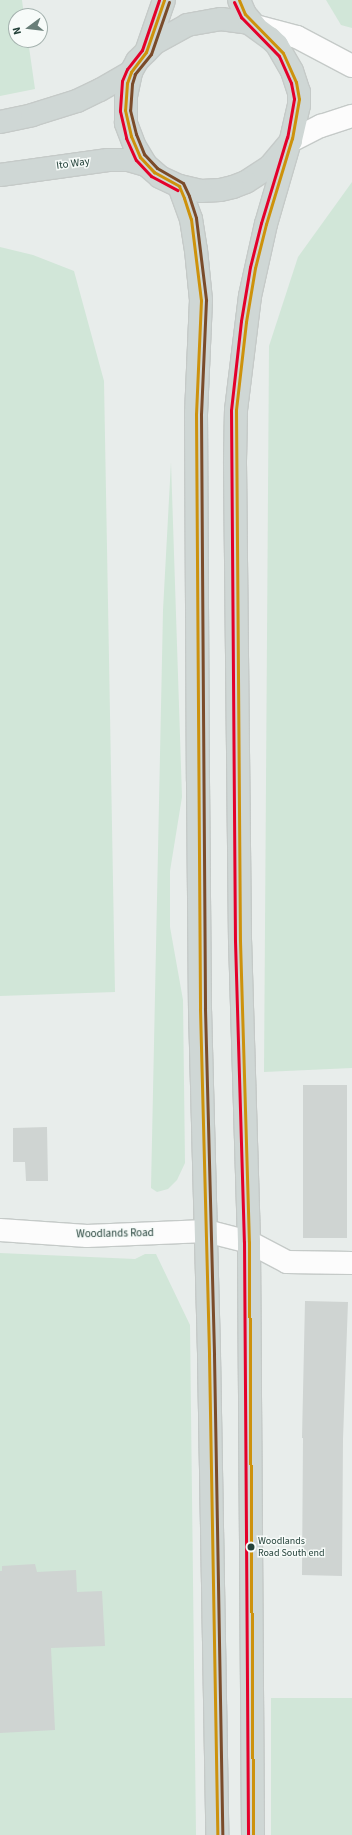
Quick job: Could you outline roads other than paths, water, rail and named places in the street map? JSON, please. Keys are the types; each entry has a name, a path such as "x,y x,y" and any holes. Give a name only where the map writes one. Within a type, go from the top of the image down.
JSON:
{"main road":[{"path":"146,52 164,0"},
{"path":"238,0 245,14 255,26 270,38 283,53 296,82 299,106 255,268 246,322 236,410 240,941 249,1242 254,1835"},
{"path":"0,122 32,115 77,101 100,90 131,72 146,52 166,36 187,25 199,22 230,19 255,26"},
{"path":"131,72 126,96 126,123 135,147 146,165 160,177 179,186 209,191 239,184 269,167 290,143"},
{"name":"Ito Way","path":"0,175 108,160 128,160 146,165"},
{"path":"179,186 191,219 201,300 196,414 200,1009 206,1231 217,1835"}],"street":[{"path":"255,26 297,38 352,66"},
{"path":"290,143 321,126 352,116"},
{"name":"Woodlands Road","path":"0,1230 87,1236 206,1231 249,1242 287,1262 352,1263"}],"place":[{"name":"Woodlands Road South end","path":"251,1547"}]}
